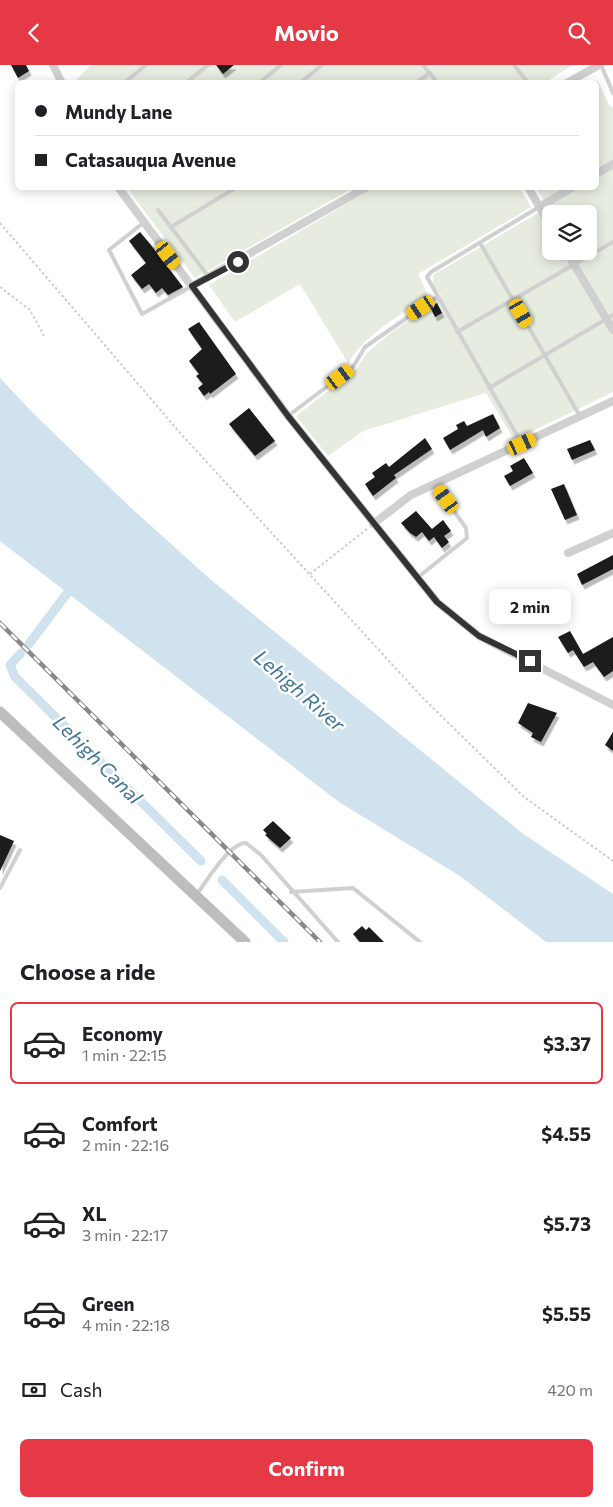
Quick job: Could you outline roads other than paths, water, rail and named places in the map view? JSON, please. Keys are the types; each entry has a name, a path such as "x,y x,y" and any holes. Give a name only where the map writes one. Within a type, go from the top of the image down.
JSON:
{"street":[{"path":"53,65 60,80"},
{"path":"572,80 600,65"},
{"path":"599,172 613,164"},
{"path":"120,190 288,416 372,524 448,613 479,636 613,705"},
{"path":"192,286 362,190"},
{"path":"530,190 542,212"},
{"path":"539,207 568,190"},
{"path":"572,260 610,317 613,330"},
{"path":"372,524 411,495 613,401"},
{"path":"568,553 613,533"},
{"path":"0,712 245,942"}],"lane":[{"path":"128,80 146,65"},
{"path":"190,80 208,65"},
{"path":"263,80 281,65"},
{"path":"304,80 322,65"},
{"path":"423,65 436,80"},
{"path":"514,65 526,80"},
{"path":"600,65 613,93"},
{"path":"420,80 430,73"},
{"path":"171,227 232,190"},
{"path":"522,444 427,277 431,272 539,207"},
{"path":"158,210 209,278"},
{"path":"144,223 109,250 142,314 192,286"},
{"path":"457,332 613,241"},
{"path":"480,243 580,416"},
{"path":"288,416 353,367 365,347 437,297"},
{"path":"490,388 610,317"},
{"path":"417,579 467,537 468,533 466,527 435,484"},
{"path":"196,896 230,851 242,842 246,843 261,855 291,892 338,942"},
{"path":"0,888 20,850"},
{"path":"291,892 353,888 420,942"}],"water":[{"name":"Lehigh River","path":"0,378 33,413 130,507 211,580 522,833 613,894 613,942 546,942 460,876 339,802 0,541"}],"waterway":[{"name":"Lehigh Canal","path":"29,644 74,584"},
{"name":"Lehigh Canal","path":"21,653 10,665 15,677 201,861"},
{"name":"Lehigh Canal","path":"222,880 284,942"}],"railway":[{"path":"0,623 320,942"}]}
